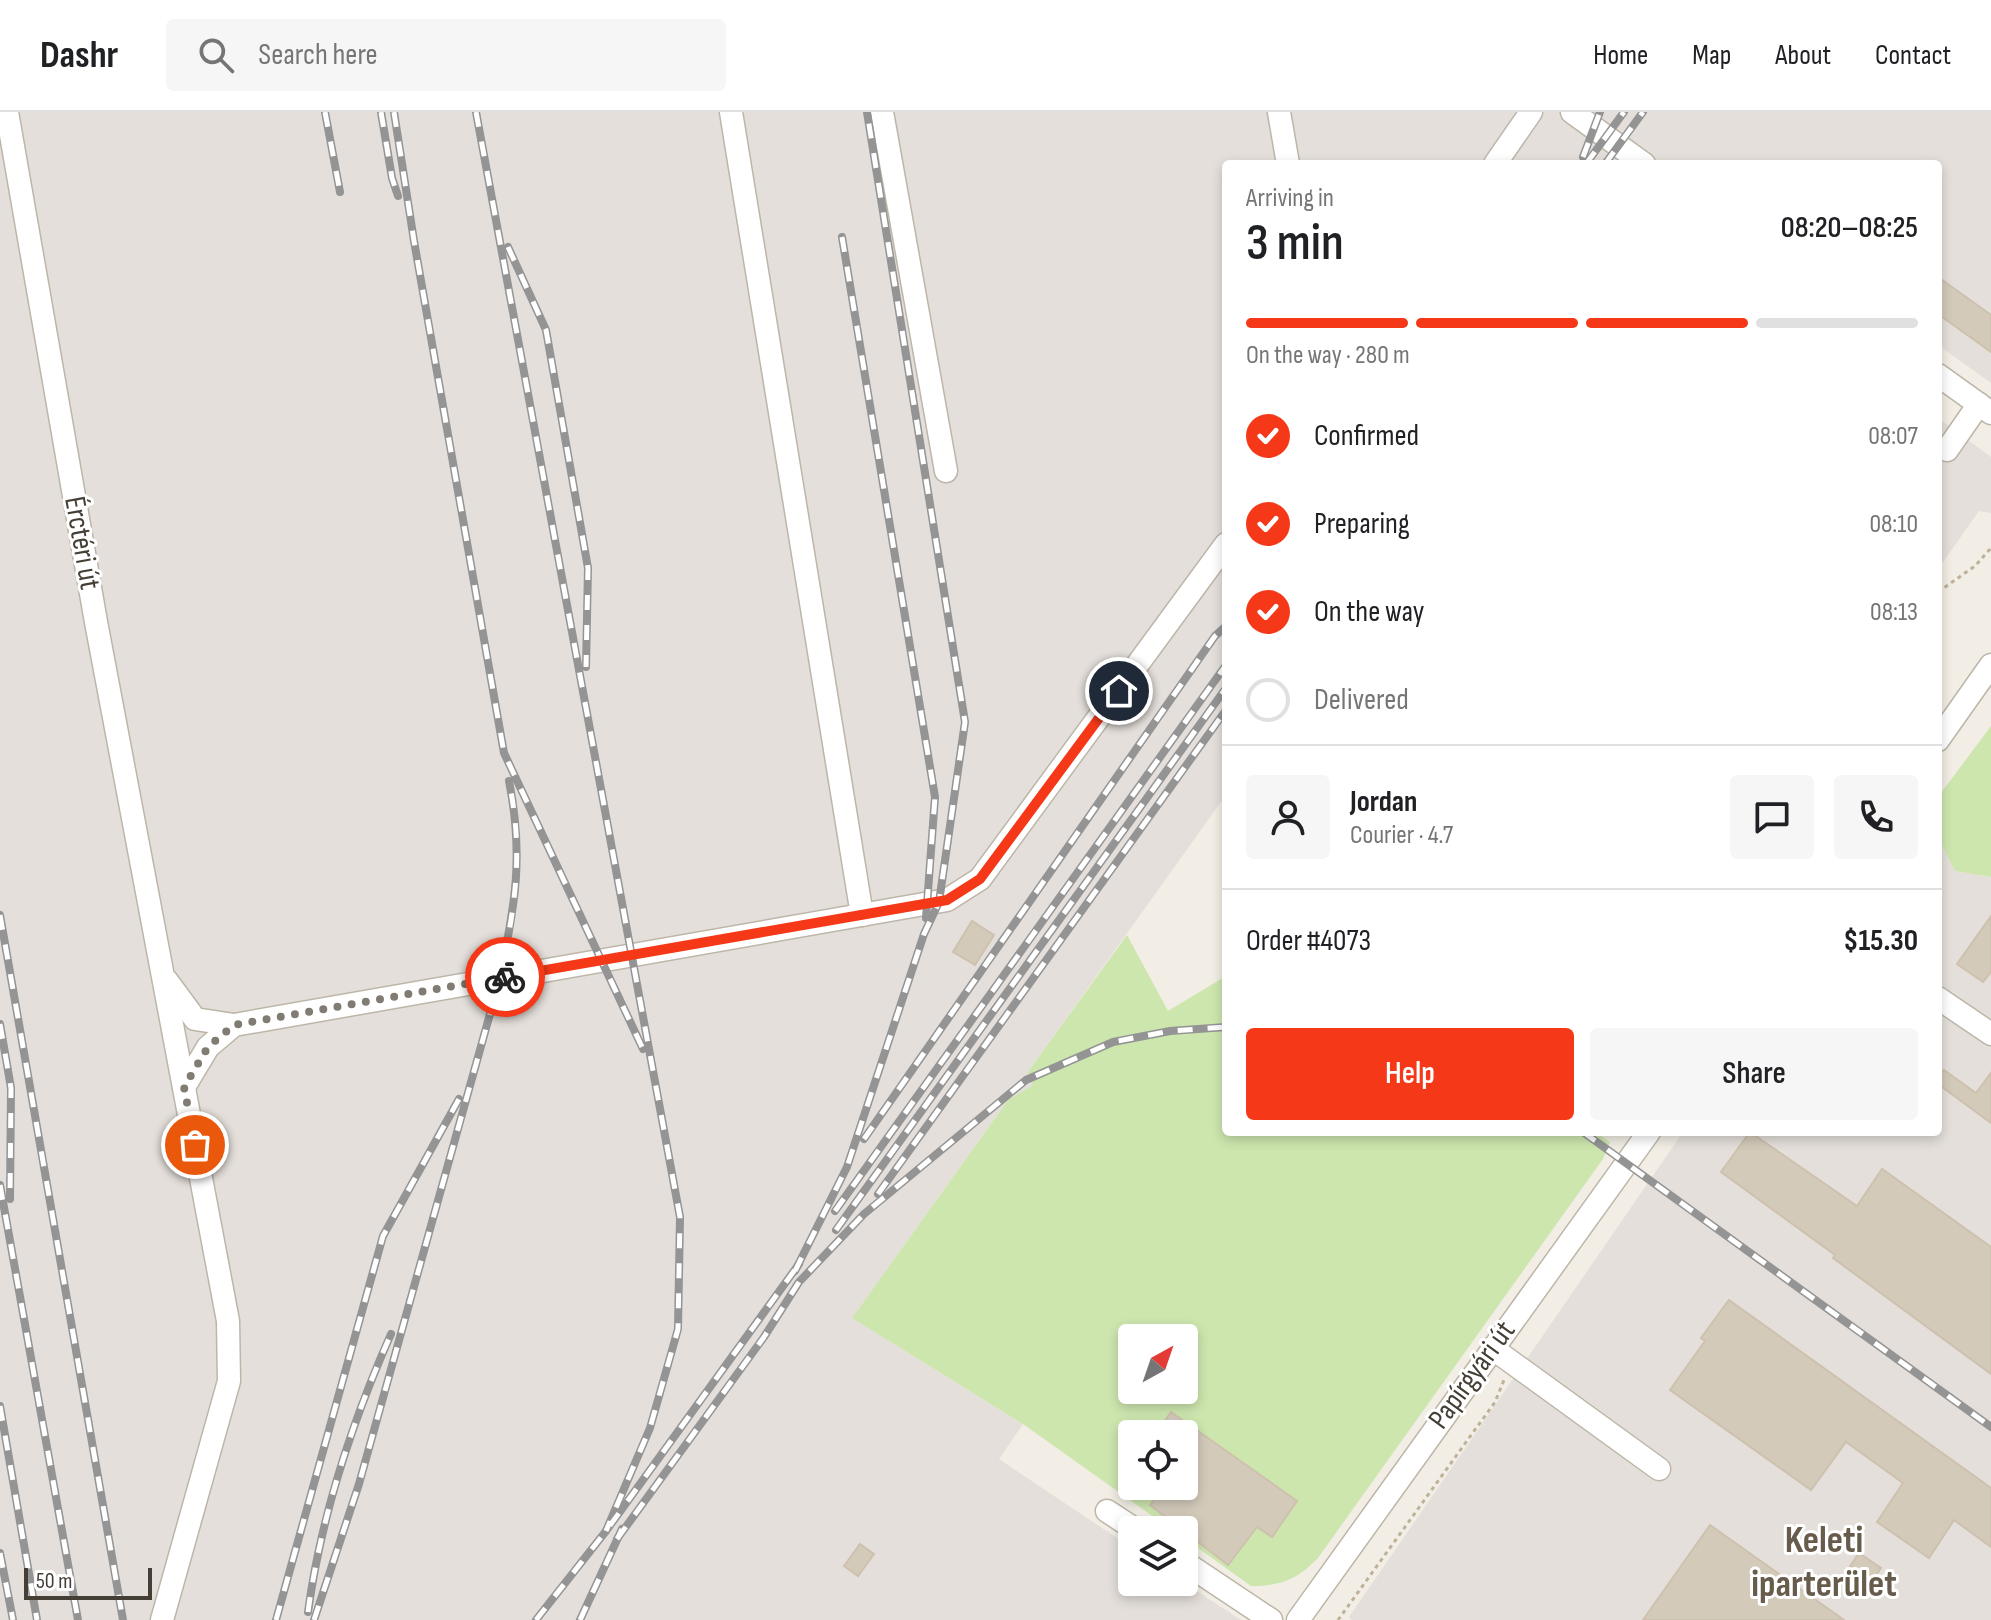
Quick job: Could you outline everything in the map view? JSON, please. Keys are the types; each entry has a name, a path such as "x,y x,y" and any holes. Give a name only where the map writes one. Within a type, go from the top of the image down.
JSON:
{"street":[{"name":"Érctéri út","path":"7,112 96,622 228,1321 229,1381 162,1620"},
{"path":"731,112 862,915"},
{"path":"882,112 946,471"},
{"path":"1279,112 1287,160"},
{"path":"1498,160 1531,112"},
{"path":"1572,112 1638,160"},
{"path":"1942,378 1985,408 1947,450"},
{"path":"162,974 195,1019 234,1025 947,900 980,879 1222,549"},
{"path":"1942,734 1991,665"},
{"path":"1942,1001 1991,1034"},
{"path":"184,1087 208,1047 234,1025"},
{"name":"Papírgyári út","path":"1298,1620 1646,1136"},
{"path":"1492,1348 1659,1469"},
{"path":"1107,1511 1118,1518"},
{"path":"1198,1571 1271,1620"}],"path":[{"path":"1942,589 1975,566 1991,548"}],"shaded area":[{"path":"0,112 1991,112 1991,383 1942,348 1942,160 1222,160 1222,801 1027,1073 1033,1085 1008,1100 852,1318 1023,1424 999,1459 1118,1539 1118,1596 1198,1596 1198,1592 1241,1620 0,1620"},
{"path":"1942,421 1991,457 1991,513 1979,511 1942,563"},
{"path":"1942,845 1955,871 1991,877 1991,1620 1352,1620 1349,1617 1680,1136 1942,1136"}],"green space":[{"path":"1991,726 1991,877 1955,871 1942,845 1942,792"},
{"path":"1127,935 1168,1011 1222,978 1222,1136 1601,1136 1610,1142 1603,1159 1318,1558 1303,1572 1288,1580 1251,1586 1198,1548 1198,1516 1152,1516 1130,1500 1198,1500 1198,1420 1118,1420 1118,1492 1023,1424 852,1318 1008,1100 1033,1085 1027,1073"}],"building":[{"path":"1942,280 1991,315 1991,352 1942,317"},
{"path":"1991,916 1991,972 1983,982 1957,964"},
{"path":"972,921 994,935 975,965 953,952"},
{"path":"1944,1070 1976,1093 1991,1073 1991,1123 1942,1087"},
{"path":"1747,1136 1756,1136 1857,1206 1882,1169 1991,1247 1991,1374 1833,1258 1835,1255 1721,1172"},
{"path":"1729,1300 1991,1488 1991,1547 1954,1520 1929,1558 1877,1522 1903,1483 1846,1442 1811,1490 1670,1390 1705,1341 1701,1338"},
{"path":"1171,1412 1182,1420 1166,1420"},
{"path":"1198,1431 1297,1501 1272,1537 1257,1527 1228,1565 1198,1542 1198,1516 1164,1516 1150,1505 1154,1500 1198,1500"},
{"path":"1710,1525 1844,1620 1643,1620"},
{"path":"860,1544 874,1554 858,1576 844,1566"},
{"path":"1859,1553 1881,1568 1865,1592 1843,1577"}],"railway":[{"path":"325,112 340,192"},
{"path":"381,112 398,196"},
{"path":"394,112 504,753 643,1049"},
{"path":"476,112 680,1217 678,1329 650,1428 606,1531"},
{"path":"795,1271 847,1167 924,934 939,902 965,722 867,112"},
{"path":"1583,157 1600,112"},
{"path":"1589,160 1624,112"},
{"path":"1608,160 1643,112"},
{"path":"842,237 935,797 926,918"},
{"path":"508,247 546,330 588,568 586,667"},
{"path":"864,1139 1222,630"},
{"path":"835,1211 1222,671"},
{"path":"836,1230 1222,694"},
{"path":"878,1194 1222,716"},
{"path":"314,1620 359,1484 500,978 516,880 516,833 509,781"},
{"path":"0,915 123,1620"},
{"path":"0,1024 11,1088 10,1199"},
{"path":"617,1539 764,1337 799,1282 864,1214 1026,1080 1113,1042 1170,1031 1222,1027"},
{"path":"276,1620 383,1236 459,1099"},
{"path":"1589,1136 1991,1427"},
{"path":"0,1185 78,1620"},
{"path":"536,1620 606,1531 799,1264"},
{"path":"308,1612 321,1540 340,1470 363,1401 391,1334"},
{"path":"0,1406 37,1620"},
{"path":"580,1620 622,1529"},
{"path":"0,1553 13,1620"}],"way so far":[{"path":"195,1145 184,1087 208,1047 234,1025 505,977"}],"district":[{"name":"Keleti iparterület","path":"1824,1562"}],"route":[{"path":"505,977 947,900 980,879 1119,691"}]}
